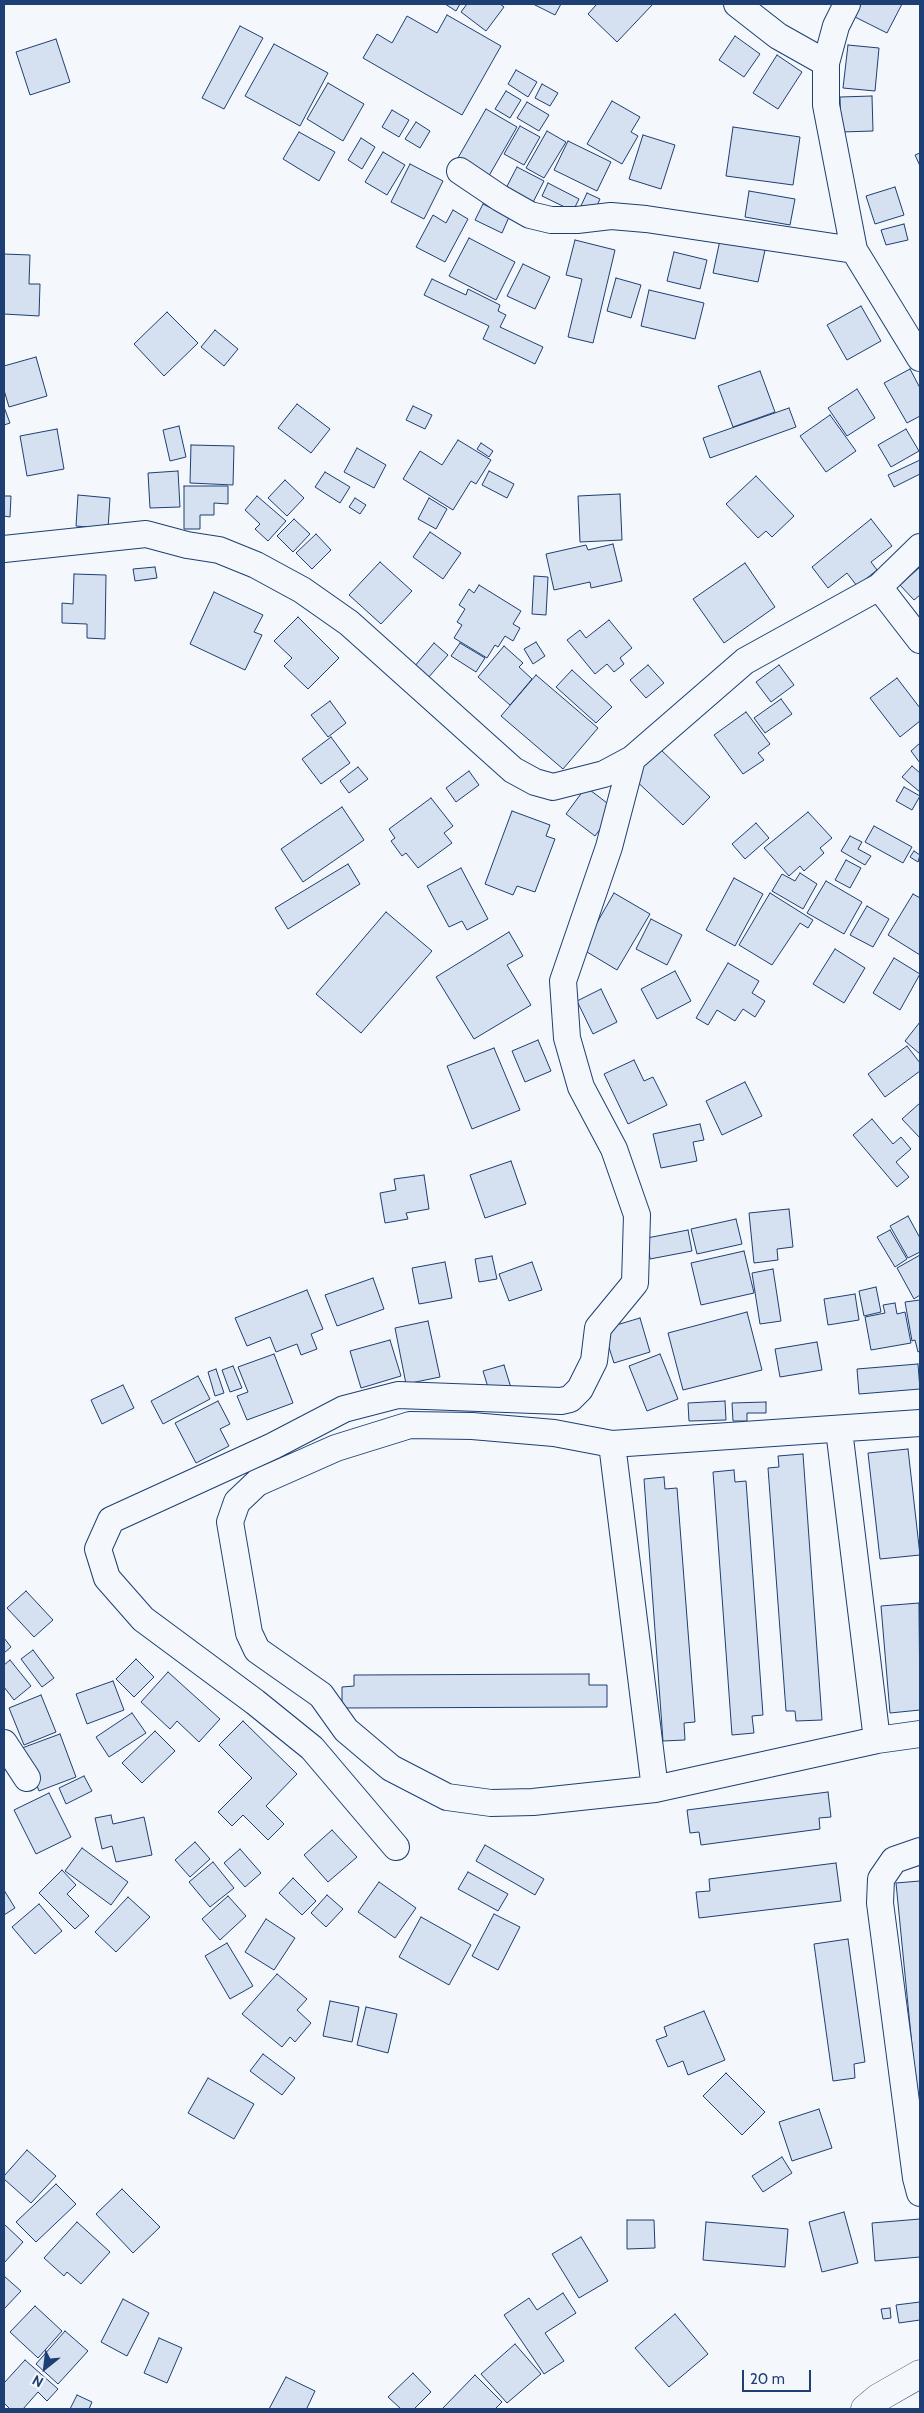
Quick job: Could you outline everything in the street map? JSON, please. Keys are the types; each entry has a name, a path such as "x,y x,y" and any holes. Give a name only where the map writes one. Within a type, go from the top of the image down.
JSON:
{"main road":[{"path":"865,2409 878,2398 920,2374"}],"street":[{"path":"737,4 778,36 826,63"},
{"path":"847,4 836,26 826,63 826,105 854,250 920,358"},
{"path":"460,171 500,198 530,215 551,220 577,220 611,216 646,219 854,250"},
{"path":"4,549 146,534 187,545 219,550 256,565 302,590 349,623 513,770 535,782 553,787 604,774 632,759 745,662 879,588 920,548"},
{"path":"879,588 920,640"},
{"path":"396,1847 312,1748 256,1702 143,1619 106,1578 98,1549 111,1520 273,1446 344,1409 398,1395 561,1401 570,1399 580,1388 594,1362 598,1328 635,1283 637,1215 614,1149 581,1087 567,1038 563,980 610,847 632,759"},
{"path":"920,1423 612,1444 554,1433 472,1426 410,1425 336,1448 257,1483 237,1502 230,1522 248,1633 257,1650 321,1695 346,1730 391,1768 447,1797 491,1803 533,1802 655,1788 876,1740 920,1734"},
{"path":"839,1430 876,1740"},
{"path":"612,1444 655,1788"},
{"path":"4,1743 26,1778"},
{"path":"920,1851 894,1860 881,1879 880,1903 913,2143 916,2178 920,2193"}],"building":[{"path":"445,4 460,4 456,11"},
{"path":"467,4 500,4 504,7 486,31 461,12"},
{"path":"533,4 561,4 555,15"},
{"path":"597,4 653,4 617,42 588,14"},
{"path":"861,4 902,4 887,33 855,17"},
{"path":"447,15 501,46 462,115 363,58 377,34 392,43 407,16 437,33"},
{"path":"240,26 263,38 224,109 202,98"},
{"path":"735,36 760,54 744,77 719,60"},
{"path":"56,39 70,82 30,95 16,52"},
{"path":"274,44 328,73 300,126 245,96"},
{"path":"848,45 879,48 875,91 843,88"},
{"path":"777,55 802,72 778,109 753,93"},
{"path":"516,70 537,82 528,97 508,84"},
{"path":"328,83 364,104 343,141 307,119"},
{"path":"542,84 558,93 550,106 535,98"},
{"path":"506,91 521,100 510,118 495,109"},
{"path":"872,96 873,131 841,132 840,97"},
{"path":"612,101 640,117 631,132 638,136 622,164 587,144"},
{"path":"527,102 549,115 539,131 517,118"},
{"path":"486,109 517,127 486,181 455,163"},
{"path":"392,110 409,120 399,137 382,127"},
{"path":"416,122 430,131 420,148 405,139"},
{"path":"520,126 540,137 524,165 504,154"},
{"path":"733,127 800,137 793,185 726,176"},
{"path":"547,131 566,142 544,178 526,168"},
{"path":"299,132 335,152 319,181 283,159"},
{"path":"643,135 675,145 661,189 629,179"},
{"path":"361,138 375,147 362,169 348,160"},
{"path":"568,141 611,162 597,191 554,170"},
{"path":"383,152 405,165 387,195 365,182"},
{"path":"920,153 920,166 915,155"},
{"path":"410,164 443,181 424,219 391,202"},
{"path":"517,167 544,181 531,206 504,192"},
{"path":"548,183 579,199 573,211 542,196"},
{"path":"895,187 904,215 875,224 866,196"},
{"path":"749,191 795,199 790,225 745,217"},
{"path":"587,193 600,199 592,216 579,210"},
{"path":"483,204 509,217 502,233 475,220"},
{"path":"453,210 468,219 445,262 416,247 433,215 446,223"},
{"path":"904,224 908,240 886,245 881,230"},
{"path":"469,238 515,262 496,300 449,276"},
{"path":"575,240 615,250 593,343 568,337 582,279 566,275"},
{"path":"720,240 765,250 758,282 713,273"},
{"path":"674,252 707,260 700,289 667,281"},
{"path":"4,254 30,255 29,284 40,284 39,316 4,314"},
{"path":"523,264 550,277 535,309 507,296"},
{"path":"616,278 641,285 631,318 607,311"},
{"path":"432,279 466,295 468,289 500,305 498,311 506,315 500,327 543,347 535,364 483,339 489,326 424,295"},
{"path":"649,290 704,303 695,339 641,326"},
{"path":"861,306 881,341 847,360 827,325"},
{"path":"167,312 198,343 164,376 134,344"},
{"path":"215,330 238,349 224,366 201,347"},
{"path":"36,357 47,396 9,407 4,390 4,366"},
{"path":"910,369 920,388 920,416 907,423 884,383"},
{"path":"760,371 775,412 733,427 718,386"},
{"path":"857,389 875,418 847,436 828,408"},
{"path":"297,404 330,429 311,453 278,428"},
{"path":"413,406 432,415 425,429 406,420"},
{"path":"4,407 10,423 4,425"},
{"path":"789,408 796,427 710,458 703,438"},
{"path":"830,415 856,451 826,472 800,436"},
{"path":"179,426 186,457 170,461 163,430"},
{"path":"57,429 64,469 27,476 20,436"},
{"path":"906,429 919,451 891,467 878,445"},
{"path":"458,440 491,460 476,484 471,481 453,510 403,479 420,451 442,465"},
{"path":"481,443 493,451 489,457 477,449"},
{"path":"191,445 234,446 233,485 190,483"},
{"path":"357,448 386,465 374,488 344,472"},
{"path":"920,460 920,474 894,487 888,475"},
{"path":"178,471 180,507 150,508 148,473"},
{"path":"489,471 514,484 507,498 482,485"},
{"path":"325,472 350,487 340,503 315,487"},
{"path":"756,476 794,516 772,537 766,531 758,538 726,504"},
{"path":"285,480 304,498 287,516 268,498"},
{"path":"184,486 228,486 228,504 214,503 214,515 200,515 200,529 184,529"},
{"path":"620,494 622,540 580,542 578,496"},
{"path":"78,495 110,498 108,529 76,526"},
{"path":"4,496 11,496 10,517 4,516"},
{"path":"257,496 286,521 268,541 255,529 260,524 245,510"},
{"path":"355,498 366,505 360,514 349,507"},
{"path":"429,498 447,509 436,529 418,519"},
{"path":"294,519 310,534 293,552 277,536"},
{"path":"871,519 892,546 871,562 877,570 857,586 847,573 828,588 812,567"},
{"path":"430,532 461,553 443,579 413,557"},
{"path":"316,534 331,550 312,569 296,553"},
{"path":"613,544 622,581 591,588 590,582 554,590 546,554 586,545 588,550"},
{"path":"380,562 412,591 381,624 349,595"},
{"path":"745,563 775,607 724,643 693,599"},
{"path":"155,567 157,578 135,581 133,569"},
{"path":"920,567 920,595 914,600 900,585"},
{"path":"74,574 106,575 105,639 87,638 87,624 62,623 62,603 73,604"},
{"path":"534,576 548,577 546,615 532,614"},
{"path":"479,585 521,611 513,624 520,628 513,641 505,636 498,647 495,645 487,658 454,638 462,625 457,622 465,609 459,605 469,589 474,593"},
{"path":"214,592 263,615 254,632 262,635 245,670 190,644"},
{"path":"298,617 339,658 308,689 284,666 292,658 274,641"},
{"path":"609,620 632,648 620,658 624,664 614,672 607,664 595,674 567,640 580,630 586,638"},
{"path":"536,642 545,656 533,664 524,649"},
{"path":"434,643 448,655 428,678 414,667"},
{"path":"460,643 485,658 476,672 451,656"},
{"path":"504,646 523,663 519,667 532,679 510,705 478,677"},
{"path":"648,665 664,683 646,698 630,680"},
{"path":"779,665 794,685 771,702 756,682"},
{"path":"572,670 612,707 596,723 556,687"},
{"path":"536,675 598,728 563,769 501,716"},
{"path":"897,678 920,708 920,721 900,737 870,698"},
{"path":"781,699 792,714 765,733 754,718"},
{"path":"330,701 346,723 328,737 311,715"},
{"path":"746,712 770,744 758,753 764,760 743,774 714,735"},
{"path":"331,737 350,763 321,784 302,759"},
{"path":"920,743 920,763 911,751"},
{"path":"659,748 710,797 683,825 631,776"},
{"path":"912,766 920,773 920,792 902,777"},
{"path":"358,767 368,779 349,793 340,781"},
{"path":"469,771 479,785 456,802 446,788"},
{"path":"586,787 615,809 595,836 566,814"},
{"path":"904,787 920,796 912,810 896,801"},
{"path":"431,798 453,826 444,833 452,843 418,868 406,853 402,856 391,841 395,838 389,829"},
{"path":"342,807 364,840 303,882 281,849"},
{"path":"512,811 550,825 546,836 555,839 535,892 517,886 513,895 485,884"},
{"path":"808,812 832,838 820,848 824,853 804,871 800,866 789,876 764,848"},
{"path":"756,823 769,838 745,859 732,844"},
{"path":"874,826 912,847 903,863 865,842"},
{"path":"850,836 862,842 858,849 871,856 865,865 841,851"},
{"path":"914,851 920,855 918,862 910,857"},
{"path":"846,860 861,868 850,888 835,880"},
{"path":"348,864 360,884 288,929 275,908"},
{"path":"461,868 488,919 467,930 462,921 449,927 427,886"},
{"path":"800,873 817,884 803,909 772,891 782,874 795,881"},
{"path":"734,878 763,894 735,946 706,930"},
{"path":"826,881 862,902 844,934 807,913"},
{"path":"614,893 650,914 617,970 582,949"},
{"path":"770,893 813,920 808,928 800,923 772,965 739,945"},
{"path":"913,894 920,898 920,955 888,935"},
{"path":"867,906 889,919 873,947 850,935"},
{"path":"386,912 432,951 361,1033 316,994"},
{"path":"651,919 682,935 667,965 636,949"},
{"path":"509,932 523,956 507,965 531,1005 474,1039 436,977"},
{"path":"835,949 865,968 844,1003 813,984"},
{"path":"894,958 920,974 900,1010 873,993"},
{"path":"728,963 759,981 752,993 765,1001 755,1017 743,1009 735,1021 717,1010 708,1025 696,1018"},
{"path":"675,971 691,1001 657,1019 641,989"},
{"path":"601,989 617,1022 593,1034 577,1001"},
{"path":"920,1022 920,1054 905,1041"},
{"path":"538,1040 551,1071 525,1082 512,1051"},
{"path":"907,1046 920,1063 920,1071 885,1097 868,1074"},
{"path":"494,1048 520,1110 472,1129 447,1066"},
{"path":"634,1060 644,1081 653,1077 667,1105 628,1124 604,1074"},
{"path":"745,1082 762,1116 722,1135 706,1101"},
{"path":"920,1103 920,1138 902,1119"},
{"path":"872,1119 893,1144 901,1137 911,1149 896,1162 909,1177 897,1187 853,1135"},
{"path":"700,1124 704,1140 693,1142 697,1161 661,1168 653,1134"},
{"path":"511,1161 526,1204 485,1218 470,1175"},
{"path":"424,1175 429,1209 406,1213 408,1219 385,1223 380,1193 396,1190 394,1179"},
{"path":"789,1209 793,1247 777,1249 778,1260 754,1263 749,1213"},
{"path":"908,1216 920,1238 920,1252 908,1258 890,1226"},
{"path":"736,1219 742,1244 697,1254 691,1229"},
{"path":"688,1230 692,1251 650,1259 647,1238"},
{"path":"890,1230 907,1259 895,1267 877,1237"},
{"path":"744,1251 754,1293 701,1305 691,1263"},
{"path":"920,1255 920,1295 914,1299 897,1268"},
{"path":"492,1256 497,1279 479,1282 475,1259"},
{"path":"445,1262 452,1298 419,1304 412,1268"},
{"path":"532,1262 542,1290 509,1301 499,1274"},
{"path":"773,1269 781,1321 760,1324 752,1273"},
{"path":"373,1278 384,1309 337,1326 325,1295"},
{"path":"876,1287 881,1312 864,1316 859,1291"},
{"path":"307,1290 323,1329 311,1334 317,1349 301,1355 297,1344 276,1352 270,1337 247,1346 235,1318"},
{"path":"855,1294 859,1320 828,1325 824,1299"},
{"path":"920,1300 920,1351 918,1352 915,1340 912,1341 905,1302"},
{"path":"895,1303 897,1314 905,1312 911,1343 871,1350 865,1317 885,1313 883,1305"},
{"path":"747,1312 762,1370 683,1390 668,1333"},
{"path":"640,1318 650,1352 614,1363 603,1329"},
{"path":"428,1321 440,1377 406,1384 395,1328"},
{"path":"390,1340 401,1376 361,1388 350,1351"},
{"path":"817,1342 822,1370 780,1377 775,1349"},
{"path":"274,1354 293,1403 247,1420 237,1396 248,1392 238,1367"},
{"path":"660,1354 678,1399 647,1411 629,1366"},
{"path":"918,1364 920,1389 859,1394 857,1369"},
{"path":"504,1365 512,1391 491,1397 483,1371"},
{"path":"233,1366 242,1388 230,1392 222,1370"},
{"path":"216,1369 224,1393 215,1396 208,1372"},
{"path":"198,1376 210,1399 163,1424 151,1401"},
{"path":"123,1385 134,1408 102,1424 91,1400"},
{"path":"218,1401 230,1424 220,1429 229,1446 196,1463 175,1423"},
{"path":"725,1401 726,1420 689,1421 688,1403"},
{"path":"766,1402 766,1413 747,1413 747,1421 733,1421 732,1403"},
{"path":"908,1449 920,1555 880,1559 868,1453"},
{"path":"803,1454 822,1720 796,1721 795,1711 786,1711 768,1468 779,1467 778,1456"},
{"path":"734,1470 735,1482 746,1481 763,1715 752,1716 754,1733 732,1735 713,1472"},
{"path":"664,1477 665,1489 677,1488 695,1722 684,1723 685,1740 663,1741 644,1479"},
{"path":"26,1591 53,1620 34,1637 7,1608"},
{"path":"919,1603 920,1710 890,1713 881,1606"},
{"path":"4,1638 11,1647 4,1653"},
{"path":"33,1650 54,1678 42,1687 21,1659"},
{"path":"136,1659 154,1677 134,1697 116,1679"},
{"path":"10,1660 31,1686 14,1700 4,1687 4,1665"},
{"path":"168,1672 220,1719 199,1742 177,1721 170,1729 141,1702"},
{"path":"589,1674 589,1685 607,1685 607,1707 342,1708 342,1687 354,1686 354,1675"},
{"path":"113,1681 124,1710 87,1724 76,1694"},
{"path":"41,1695 56,1732 24,1745 9,1708"},
{"path":"132,1713 146,1733 109,1757 96,1737"},
{"path":"243,1721 297,1774 266,1806 284,1824 268,1840 243,1815 232,1826 218,1812 252,1778 219,1745"},
{"path":"155,1731 175,1751 142,1783 122,1763"},
{"path":"60,1734 76,1777 39,1791 22,1748"},
{"path":"84,1776 92,1791 66,1804 59,1788"},
{"path":"828,1792 831,1817 819,1818 820,1829 701,1845 699,1832 690,1833 687,1810"},
{"path":"49,1793 71,1837 36,1854 14,1810"},
{"path":"111,1815 113,1824 144,1817 152,1855 116,1862 112,1846 102,1849 95,1818"},
{"path":"332,1830 357,1857 328,1882 304,1855"},
{"path":"195,1842 210,1859 190,1877 175,1860"},
{"path":"485,1845 544,1879 535,1895 476,1861"},
{"path":"82,1848 128,1882 111,1905 65,1871"},
{"path":"240,1849 261,1873 245,1887 224,1863"},
{"path":"213,1862 234,1888 210,1907 189,1882"},
{"path":"836,1863 841,1901 699,1918 696,1892 710,1891 709,1879"},
{"path":"62,1870 76,1885 67,1894 89,1916 75,1929 39,1893"},
{"path":"468,1872 508,1894 498,1911 458,1889"},
{"path":"293,1878 316,1901 302,1915 279,1893"},
{"path":"920,1881 920,2107 918,2107 896,1883"},
{"path":"379,1882 416,1908 395,1938 358,1912"},
{"path":"4,1890 15,1908 4,1915"},
{"path":"327,1895 343,1909 326,1927 311,1913"},
{"path":"228,1896 246,1916 220,1940 202,1919"},
{"path":"128,1897 150,1917 116,1952 95,1932"},
{"path":"39,1904 62,1931 35,1954 12,1927"},
{"path":"494,1914 520,1927 498,1970 472,1956"},
{"path":"421,1917 471,1945 449,1985 399,1957"},
{"path":"266,1919 295,1938 274,1970 245,1952"},
{"path":"848,1939 865,2062 854,2064 855,2078 833,2081 814,1944"},
{"path":"227,1943 253,1986 230,1999 205,1956"},
{"path":"277,1974 307,1999 297,2010 311,2023 295,2042 290,2037 282,2047 242,2014"},
{"path":"330,2001 359,2007 352,2042 323,2036"},
{"path":"366,2007 397,2014 388,2053 357,2045"},
{"path":"704,2011 725,2060 688,2075 683,2061 668,2067 656,2040 667,2036 664,2027"},
{"path":"263,2054 295,2078 282,2095 250,2071"},
{"path":"726,2073 765,2112 742,2135 703,2096"},
{"path":"208,2078 254,2104 234,2139 188,2113"},
{"path":"819,2109 832,2148 792,2161 779,2122"},
{"path":"27,2150 56,2176 31,2203 4,2179 4,2176"},
{"path":"782,2157 792,2173 763,2192 752,2176"},
{"path":"56,2184 76,2204 36,2242 16,2222"},
{"path":"122,2189 160,2227 133,2253 96,2214"},
{"path":"844,2212 858,2263 822,2272 809,2222"},
{"path":"920,2219 920,2257 875,2261 872,2223"},
{"path":"627,2220 654,2220 655,2248 627,2249"},
{"path":"77,2222 110,2252 81,2284 67,2272 64,2276 44,2258"},
{"path":"706,2222 788,2229 785,2267 703,2260"},
{"path":"4,2224 23,2242 4,2263"},
{"path":"581,2237 608,2281 579,2298 552,2254"},
{"path":"4,2276 21,2291 4,2309"},
{"path":"563,2293 576,2313 545,2333 564,2361 544,2374 504,2315 529,2298 537,2310"},
{"path":"123,2299 149,2313 127,2356 101,2342"},
{"path":"920,2302 920,2320 899,2323 896,2305"},
{"path":"35,2306 62,2331 38,2358 10,2332"},
{"path":"890,2308 891,2318 883,2319 881,2309"},
{"path":"675,2314 708,2354 669,2387 635,2348"},
{"path":"65,2331 88,2351 58,2384 36,2364"},
{"path":"159,2338 182,2348 167,2383 144,2373"},
{"path":"515,2344 541,2374 507,2403 481,2374"},
{"path":"25,2360 58,2389 47,2401 38,2392 23,2409 10,2409 4,2403 4,2383"},
{"path":"413,2373 431,2392 414,2409 401,2409 388,2397"},
{"path":"475,2375 502,2402 495,2409 442,2409"},
{"path":"286,2377 315,2391 307,2408 309,2409 269,2409"},
{"path":"77,2395 92,2402 89,2409 70,2409"}]}
